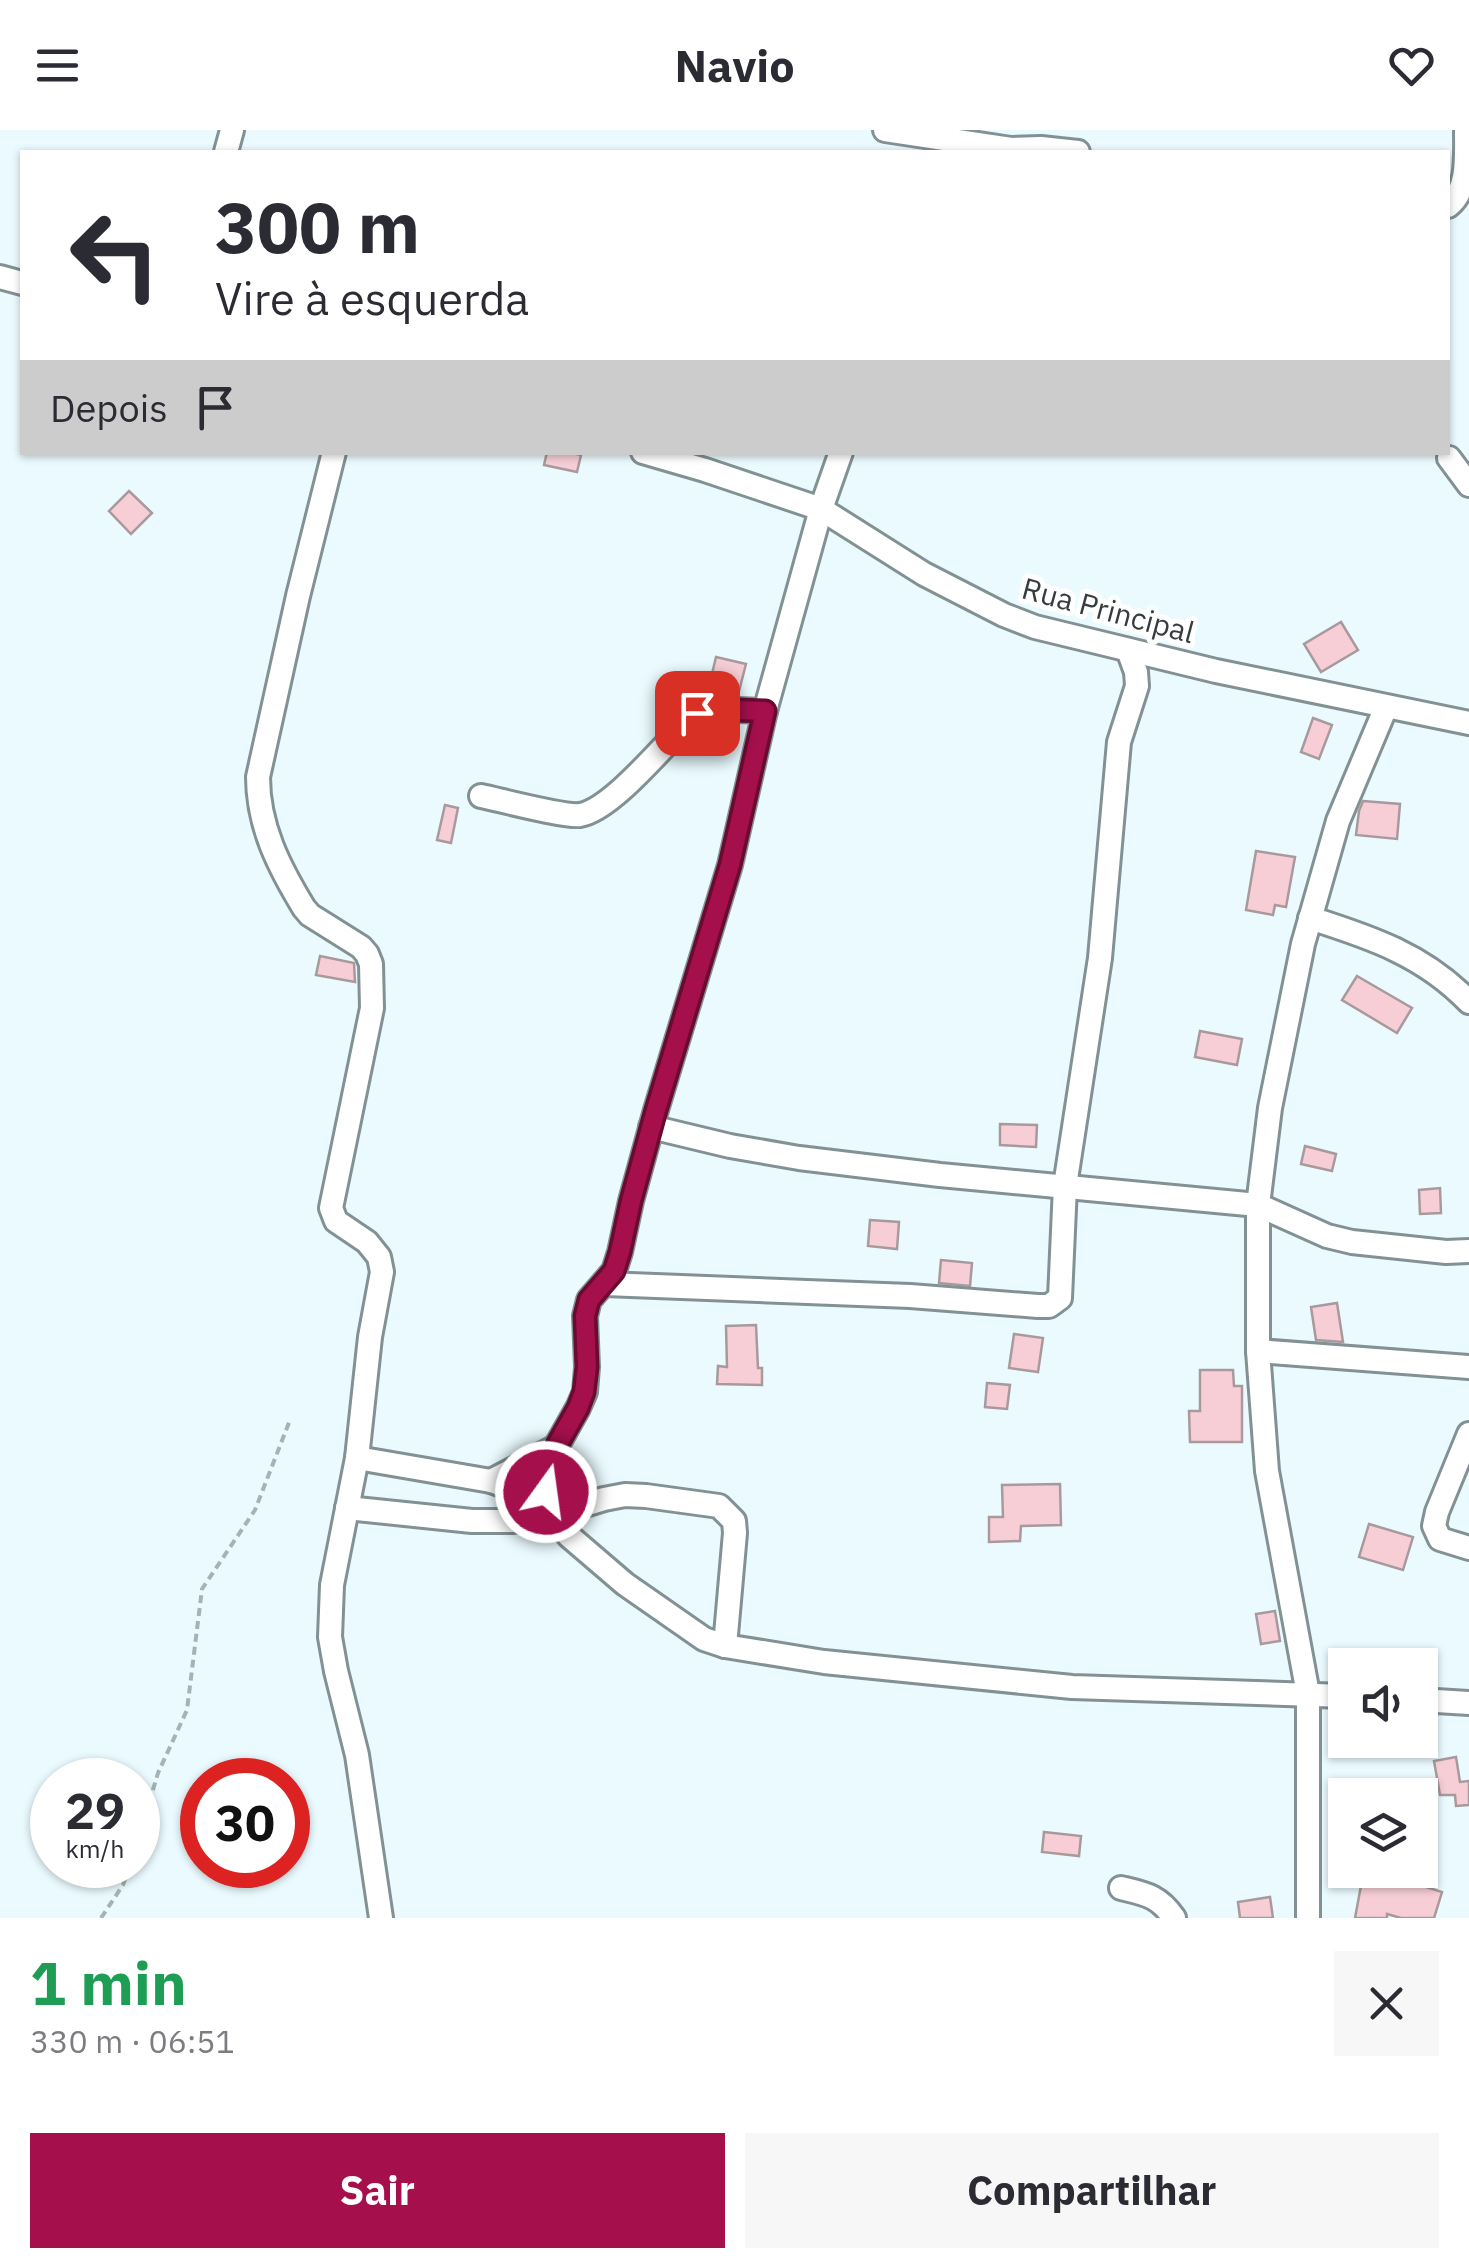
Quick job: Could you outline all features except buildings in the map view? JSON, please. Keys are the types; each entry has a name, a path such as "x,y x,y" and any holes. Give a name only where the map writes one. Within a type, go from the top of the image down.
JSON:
{"street":[{"path":"1450,205 1464,190 1466,130"},
{"path":"890,138 1060,150"},
{"path":"333,455 258,777 258,798 268,839 304,908 361,947 371,964 372,1008 331,1208 336,1221 366,1242 379,1257 382,1272 370,1338 357,1458 332,1584 330,1637 358,1754 381,1918"},
{"name":"Rua Principal","path":"654,455 821,510 924,574 1035,627 1216,672 1469,722"},
{"path":"549,1511 548,1469 584,1392 585,1316 589,1300 614,1271 620,1252 651,1126 730,865 765,711 839,455"},
{"path":"1449,458 1469,485"},
{"path":"605,1284 910,1296 1048,1306 1060,1298 1065,1186 1100,958 1119,742 1137,686 1128,650"},
{"path":"1308,1918 1308,1694 1268,1471 1258,1351 1258,1205 1286,1019 1310,918 1338,821 1386,706"},
{"path":"481,796 578,816 614,796 697,713 712,709 765,711"},
{"path":"1310,918 1395,948 1440,976 1469,1002"},
{"path":"651,1126 799,1158 1258,1205 1326,1236 1352,1242 1428,1251 1469,1251"},
{"path":"1258,1351 1469,1367"},
{"path":"1469,1434 1436,1512 1434,1526 1440,1539 1469,1548"},
{"path":"491,1480 556,1447"},
{"path":"357,1458 491,1480 519,1490 549,1511 569,1536 625,1584 704,1638 725,1646 824,1662 1072,1687 1328,1695"},
{"path":"347,1508 472,1522 513,1521 626,1495 719,1506 734,1521 735,1533 725,1646"},
{"path":"1438,1701 1469,1702"},
{"path":"1121,1888 1152,1896 1174,1918"}],"path":[{"path":"160,1769 187,1710 202,1590 255,1510 290,1420"},
{"path":"101,1918 122,1888"}],"route":[{"path":"546,1492 548,1469 556,1447 584,1392 585,1316 589,1300 614,1271 620,1252 656,1110 730,865 765,711 712,709 697,713"}]}
